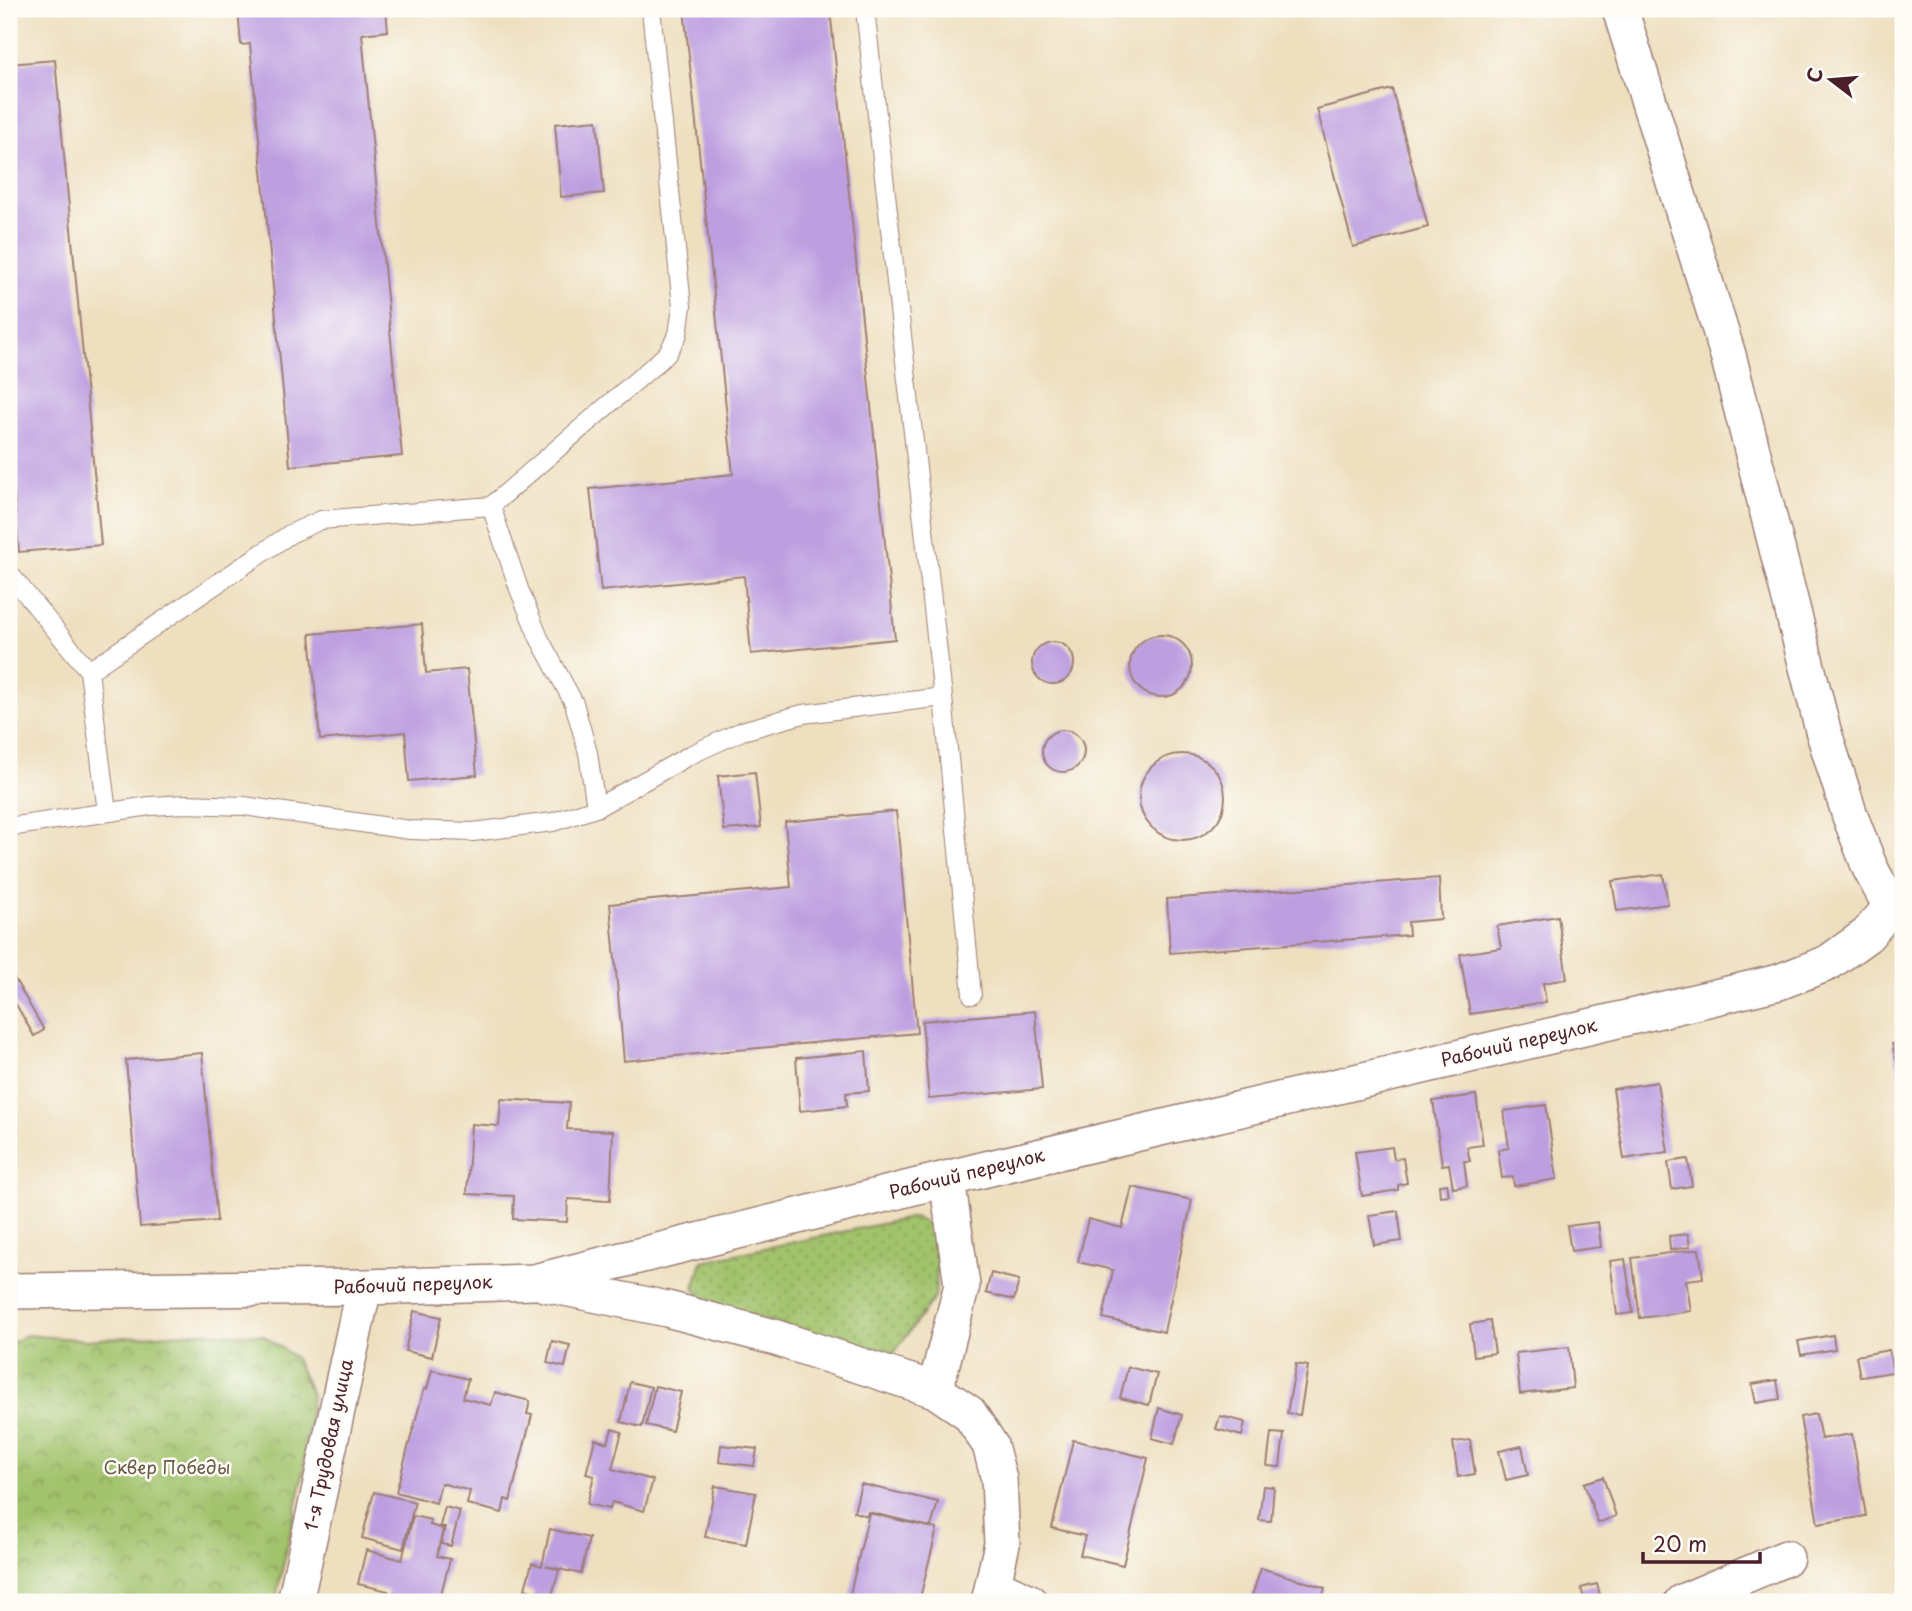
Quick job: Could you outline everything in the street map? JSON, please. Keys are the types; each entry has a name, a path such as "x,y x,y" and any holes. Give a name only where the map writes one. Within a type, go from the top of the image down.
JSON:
{"street":[{"name":"Рабочий переулок","path":"9,1291 534,1282 947,1179 1779,982 1828,963 1867,935 1891,907 1860,842 1827,742 1728,355 1620,9"},
{"path":"936,1390 962,1284 947,1179"},
{"path":"534,1282 667,1309 770,1336 936,1390 969,1413 990,1445 999,1479 1002,1513 1002,1544 991,1594 1030,1602"},
{"name":"1-я Трудовая улица","path":"295,1602 364,1287"},
{"path":"1682,1602 1786,1558"}],"lane":[{"path":"89,671 290,534 321,520 491,506 667,354 678,334 682,306 652,9"},
{"path":"865,9 943,697 972,995"},
{"path":"491,506 534,626 574,704 588,753 596,808"},
{"path":"9,573 89,671 107,813"},
{"path":"9,827 186,804 244,806 410,830 472,832 553,822 596,808 690,755 741,731 803,714 943,697"}],"green space":[{"path":"914,1217 930,1225 939,1242 935,1297 893,1354 708,1305 694,1288 702,1261"},
{"name":"Сквер Победы","path":"199,1332 263,1335 294,1357 312,1395 302,1481 275,1602 9,1602 9,1345 26,1335 86,1340"}],"building":[{"path":"238,9 386,9 388,31 362,34 402,456 290,466 250,44 241,45"},
{"path":"684,9 830,9 895,639 751,654 744,576 601,591 590,489 733,474"},
{"path":"55,60 101,545 19,552 9,437 9,64"},
{"path":"1392,89 1428,227 1353,247 1317,109"},
{"path":"597,120 604,193 561,197 555,124"},
{"path":"422,624 426,673 467,669 477,775 409,781 405,732 320,740 310,634"},
{"path":"1155,635 1167,635 1183,644 1190,654 1190,678 1183,688 1167,697 1155,697 1144,692 1135,683 1130,672 1130,660 1135,649 1144,640"},
{"path":"1053,642 1068,648 1074,663 1068,678 1053,684 1038,678 1032,663 1038,648"},
{"path":"1063,730 1078,736 1084,751 1078,766 1063,772 1048,766 1042,751 1048,736"},
{"path":"1174,754 1190,754 1213,766 1222,780 1225,797 1222,814 1213,828 1190,840 1174,840 1158,833 1146,821 1139,805 1139,789 1146,773 1158,761"},
{"path":"755,772 761,827 724,830 718,776"},
{"path":"896,811 917,1033 624,1061 610,904 791,887 785,822"},
{"path":"1663,874 1668,904 1617,911 1612,881"},
{"path":"1439,878 1441,919 1408,922 1409,935 1170,953 1167,899"},
{"path":"1558,916 1567,979 1543,983 1546,1002 1470,1014 1460,954 1501,948 1497,926"},
{"path":"9,969 44,1030 34,1036 9,992"},
{"path":"1035,1011 1042,1089 929,1099 922,1021"},
{"path":"1903,1041 1903,1083 1902,1083 1892,1044"},
{"path":"866,1051 869,1091 846,1093 847,1106 800,1111 796,1058"},
{"path":"202,1053 217,1221 140,1227 126,1060"},
{"path":"1657,1082 1668,1152 1624,1159 1613,1089"},
{"path":"1476,1095 1483,1145 1467,1147 1470,1161 1464,1161 1467,1186 1453,1188 1449,1164 1442,1165 1433,1101"},
{"path":"501,1099 569,1103 567,1129 613,1131 610,1201 568,1199 567,1222 513,1219 514,1196 467,1194 471,1124 499,1126"},
{"path":"1546,1105 1557,1179 1514,1186 1513,1177 1502,1178 1498,1150 1509,1148 1504,1111"},
{"path":"1392,1147 1394,1159 1403,1158 1407,1183 1398,1185 1398,1190 1362,1196 1355,1152"},
{"path":"1688,1159 1692,1186 1672,1189 1668,1162"},
{"path":"1447,1184 1449,1195 1440,1196 1439,1185"},
{"path":"1132,1187 1192,1200 1164,1332 1103,1318 1113,1270 1078,1262 1088,1219 1122,1228"},
{"path":"1398,1211 1402,1241 1374,1245 1369,1215"},
{"path":"1598,1222 1601,1247 1571,1251 1567,1226"},
{"path":"1688,1234 1690,1247 1670,1250 1669,1236"},
{"path":"1699,1249 1703,1278 1686,1280 1691,1311 1640,1318 1632,1258"},
{"path":"1625,1259 1633,1313 1617,1315 1610,1261"},
{"path":"991,1273 1019,1280 1014,1300 986,1293"},
{"path":"414,1311 441,1317 432,1357 405,1351"},
{"path":"1490,1321 1495,1353 1474,1356 1470,1324"},
{"path":"1833,1335 1835,1349 1801,1355 1798,1341"},
{"path":"552,1341 570,1345 565,1367 547,1363"},
{"path":"1569,1347 1573,1388 1520,1394 1516,1353"},
{"path":"1889,1350 1893,1372 1860,1377 1856,1356"},
{"path":"1296,1364 1308,1366 1300,1415 1287,1413"},
{"path":"1128,1367 1157,1374 1149,1405 1120,1398"},
{"path":"432,1370 468,1379 463,1398 491,1405 495,1392 530,1401 527,1414 532,1415 510,1501 505,1499 502,1513 467,1504 470,1491 441,1483 436,1503 396,1492 424,1389 427,1389"},
{"path":"1777,1380 1780,1399 1756,1403 1752,1384"},
{"path":"630,1382 651,1387 642,1427 621,1422"},
{"path":"655,1386 681,1392 672,1431 646,1425"},
{"path":"1159,1408 1182,1415 1174,1444 1152,1438"},
{"path":"1816,1414 1821,1439 1852,1434 1866,1516 1818,1524 1800,1417"},
{"path":"1220,1416 1245,1422 1242,1436 1216,1429"},
{"path":"612,1429 622,1432 612,1469 653,1480 644,1511 612,1502 610,1509 587,1504 594,1476 586,1474 595,1439 608,1443"},
{"path":"1271,1433 1284,1434 1280,1467 1267,1466"},
{"path":"1073,1440 1148,1458 1123,1565 1080,1555 1085,1536 1052,1528"},
{"path":"1470,1440 1475,1474 1458,1477 1453,1442"},
{"path":"721,1445 757,1449 754,1466 719,1462"},
{"path":"1522,1446 1528,1475 1506,1480 1499,1451"},
{"path":"1603,1477 1616,1516 1598,1523 1584,1483"},
{"path":"861,1484 938,1502 931,1527 868,1512 867,1516 854,1512"},
{"path":"715,1486 756,1493 746,1544 705,1537"},
{"path":"1263,1486 1274,1487 1271,1521 1259,1520"},
{"path":"374,1492 415,1502 403,1549 362,1538"},
{"path":"445,1507 460,1511 451,1546 441,1544 445,1527 440,1526"},
{"path":"869,1513 937,1529 919,1602 857,1602 859,1597 850,1594"},
{"path":"413,1516 431,1520 430,1525 443,1529 437,1556 450,1559 439,1602 385,1602 388,1591 358,1584 366,1550 402,1560"},
{"path":"550,1529 589,1538 581,1574 546,1566 559,1570 550,1602 531,1602 534,1592 525,1589 532,1563 542,1566"},
{"path":"1261,1568 1325,1588 1321,1602 1250,1602"},
{"path":"1597,1584 1602,1602 1585,1602 1581,1588"}]}
